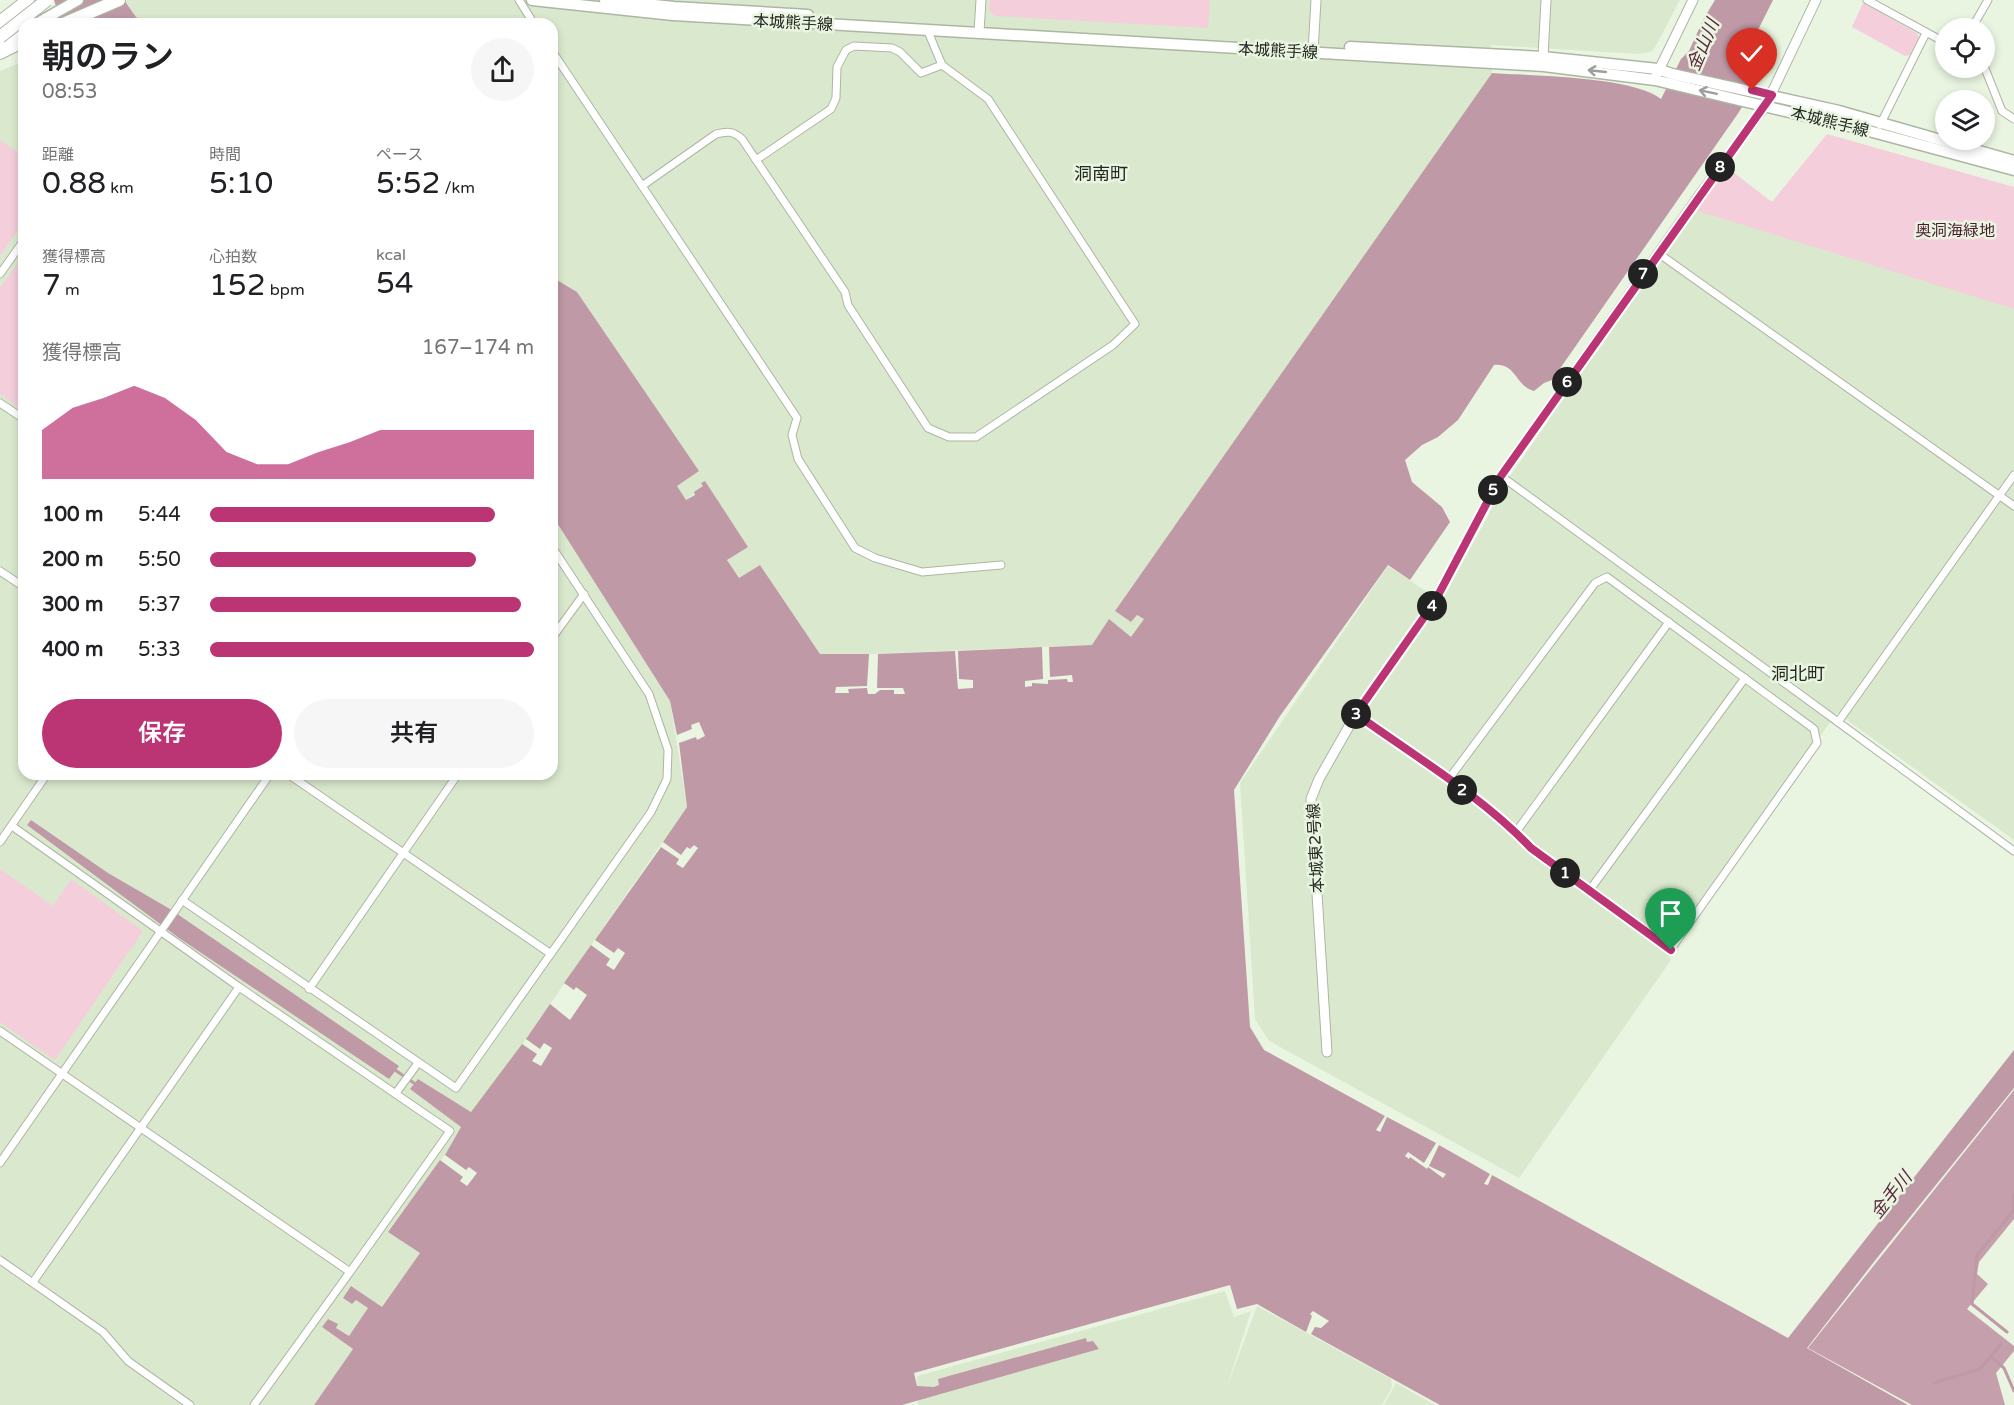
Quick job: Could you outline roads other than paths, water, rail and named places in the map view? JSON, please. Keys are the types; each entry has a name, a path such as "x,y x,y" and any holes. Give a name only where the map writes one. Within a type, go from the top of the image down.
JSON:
{"highway":[{"path":"0,22 28,0"},
{"path":"77,18 119,0"},
{"path":"26,18 50,1"},
{"path":"0,37 18,24"},
{"path":"0,53 18,44"}],"main road":[{"path":"46,18 78,0"},
{"name":"本城熊手線","path":"532,0 673,15 927,29 979,29"},
{"name":"本城熊手線","path":"604,0 979,29 1313,49 1657,74"},
{"path":"21,18 50,1"},
{"path":"0,30 18,20"},
{"path":"0,45 18,34"},
{"name":"本城熊手線","path":"1313,49 1543,57 1657,74 1669,79 1769,100 1839,111 1879,129 2014,170"},
{"name":"本城熊手線","path":"1879,129 2014,161"}],"street":[{"path":"519,0 530,18"},
{"path":"979,29 981,0"},
{"path":"1313,49 1316,0"},
{"path":"1543,57 1546,0"},
{"path":"1657,74 1693,0"},
{"name":"本城東2号線","path":"1327,1052 1311,799 1319,779 1356,714 1434,603 1501,476 1769,100 1816,0"},
{"path":"1867,0 1935,38"},
{"path":"1978,18 1988,0"},
{"path":"642,186 716,134 727,131 735,133 742,139 845,292 848,305 927,428 949,437 976,437 1113,345 1135,324 988,99 942,65 927,29"},
{"path":"1879,129 1926,33"},
{"path":"756,160 831,109 836,98 837,67 846,50 854,46 892,48 900,52 921,73 942,65"},
{"path":"558,60 797,418 792,435 798,459 855,548 875,558 922,572 1001,565"},
{"path":"1989,78 2002,111 2014,119"},
{"path":"0,274 18,248"},
{"path":"1658,253 2014,506"},
{"path":"0,403 18,415"},
{"path":"1838,722 2014,475"},
{"path":"1501,476 2014,851"},
{"path":"182,900 456,1088 651,812 667,779 668,750 649,694 558,556"},
{"path":"0,570 18,583"},
{"path":"1356,714 1448,780 1516,832 1531,848 1671,950 1817,743 1814,729 1607,577 1595,583 1448,780"},
{"path":"558,630 584,594"},
{"path":"1516,832 1669,622"},
{"path":"1589,891 1745,678"},
{"path":"0,842 43,780"},
{"path":"0,1163 266,780"},
{"path":"297,780 551,954"},
{"path":"309,989 454,780"},
{"path":"12,826 239,987 450,1131 254,1405"},
{"path":"33,1282 239,987"},
{"path":"0,1031 350,1272"},
{"path":"396,1093 418,1063"},
{"path":"0,1260 103,1332 128,1361 190,1405"}],"water":[{"path":"54,0 124,0 138,18 60,18"},
{"name":"金山川","path":"1715,0 1773,0 1754,38 1746,66 1760,76 1739,112 1552,380 1534,391 1523,385 1507,367 1494,365 1458,420 1405,460 1412,482 1442,507 1450,522 1410,580 1388,565 1280,716 1234,790 1250,1027 1264,1050 1385,1116 1376,1130 1380,1132 1387,1117 1436,1143 1424,1163 1408,1152 1405,1156 1409,1159 1410,1157 1427,1169 1428,1167 1443,1178 1446,1174 1429,1166 1439,1145 1490,1174 1484,1184 1488,1185 1492,1175 1788,1338 2014,1050 2014,1088 1807,1348 1908,1405 1440,1405 1311,1334 1315,1327 1321,1328 1329,1321 1313,1311 1310,1314 1312,1316 1306,1332 1257,1304 1237,1309 1230,1285 914,1373 917,1386 934,1387 939,1385 938,1379 1086,1338 1087,1342 1093,1341 1099,1349 902,1405 314,1405 353,1349 322,1327 328,1319 338,1324 336,1328 349,1336 368,1308 356,1300 352,1304 343,1298 351,1286 382,1307 420,1253 388,1232 440,1160 463,1177 460,1181 467,1186 477,1173 469,1167 466,1170 445,1155 461,1127 410,1089 418,1079 471,1112 522,1044 537,1054 532,1061 541,1066 552,1048 544,1043 540,1049 526,1039 550,1004 570,1020 587,995 576,987 574,990 564,983 591,945 610,959 606,965 614,970 625,953 618,948 614,953 595,940 661,847 679,859 676,864 683,868 698,848 694,845 690,849 687,847 681,855 663,842 687,807 679,743 705,736 699,722 691,725 692,729 677,735 670,701 558,524 558,281 577,292 699,471 677,486 686,500 695,495 694,492 703,486 701,483 705,481 748,547 727,560 739,578 760,565 820,654 869,654 867,686 836,687 835,693 849,693 848,689 867,688 868,694 875,694 880,690 894,690 894,694 905,694 903,688 877,688 878,654 955,651 958,689 973,688 973,680 959,679 958,651 1042,647 1043,679 1025,681 1025,687 1032,686 1032,683 1048,684 1048,680 1067,679 1068,682 1073,682 1072,675 1050,677 1049,647 1092,645 1109,619 1131,637 1144,619 1137,615 1131,622 1115,611 1492,73 1605,81 1647,91 1661,99 1681,59 1689,51"},
{"path":"31,820 108,873 170,909 399,1066 389,1079 179,938 27,825"}],"waterway":[{"path":"395,1070 414,1083"},
{"path":"2007,1332 1972,1304 1977,1255 2013,1211 2014,1195"},
{"path":"1934,1383 1980,1369 2001,1344"},
{"path":"1991,1357 2004,1368 2014,1391"}],"district":[{"name":"洞南町","path":"1101,174"},
{"name":"洞北町","path":"1798,674"}],"park label":[{"name":"奥洞海緑地","path":"1955,230"}],"water label":[{"name":"金手川","path":"1891,1195"}]}
